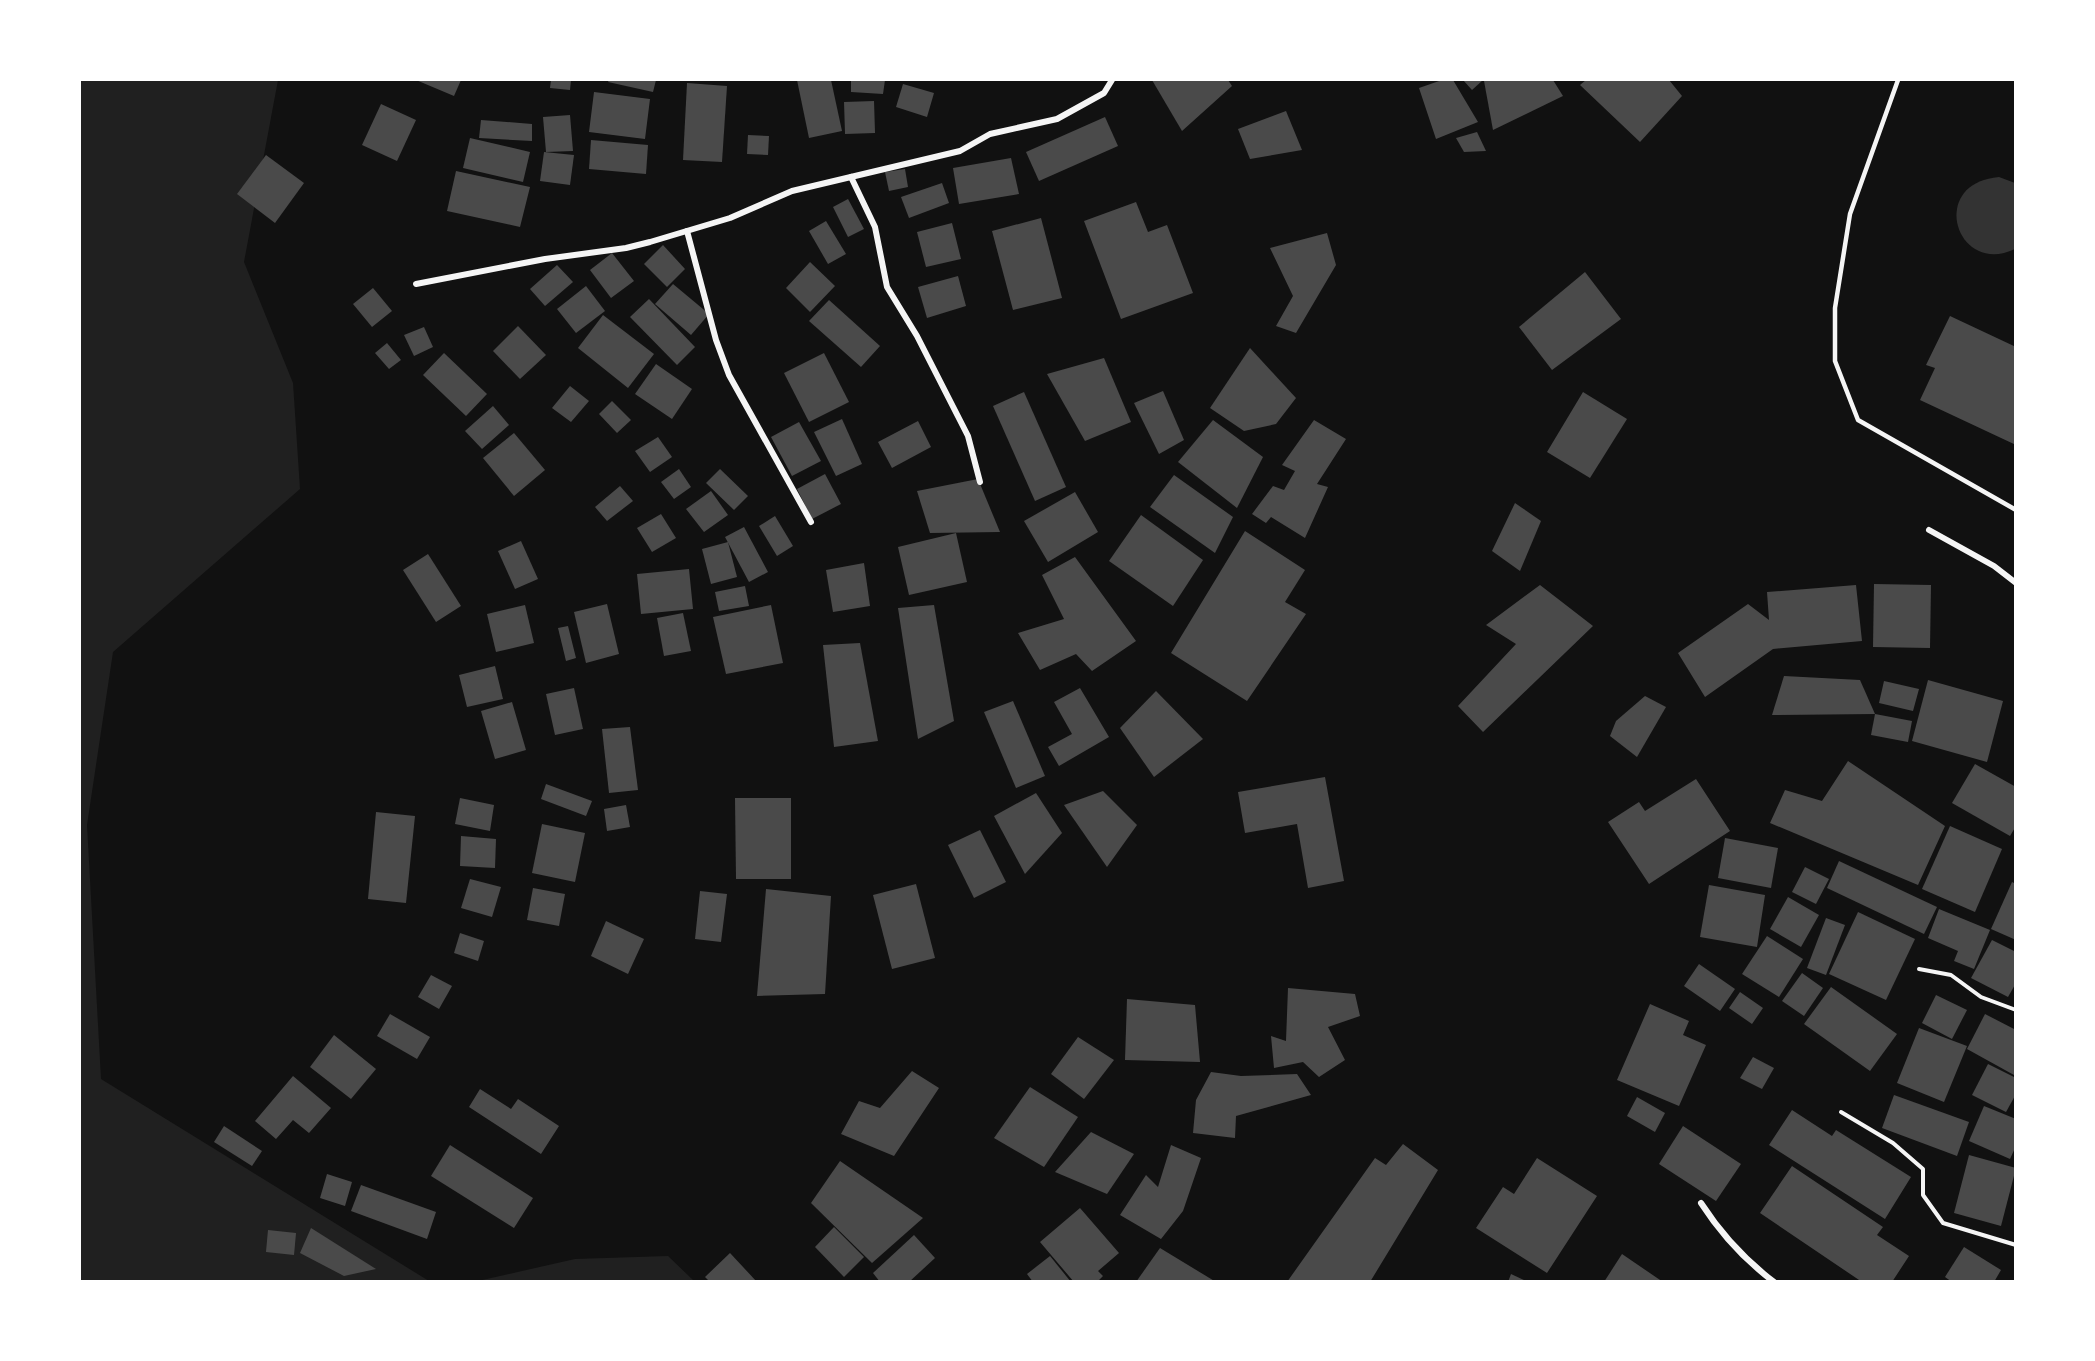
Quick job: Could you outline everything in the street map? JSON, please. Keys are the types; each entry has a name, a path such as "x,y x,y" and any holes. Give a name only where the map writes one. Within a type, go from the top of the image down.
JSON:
{"street":[{"path":"416,284 545,259 626,248 730,218 792,191 960,151 990,134 1057,119 1104,93 1112,80"},
{"path":"851,177 875,227 887,287 917,336 968,436 980,482"},
{"path":"687,231 716,340 729,375 811,522"},
{"path":"1929,530 1994,566 2016,583"},
{"path":"1701,1203 1720,1232 1757,1269 1774,1281"}],"lane":[{"path":"1898,80 1850,214 1835,308 1835,361 1858,420 2016,510"}],"path":[{"path":"1919,969 1951,975 1981,997 2016,1010"},
{"path":"1841,1112 1893,1143 1923,1169 1923,1195 1942,1223 2016,1245"}],"shaded area":[{"path":"80,80 278,80 244,262 293,383 300,489 113,652 87,825 101,1079 429,1281 80,1281"},
{"path":"1999,177 2015,183 2015,249 1994,254 1977,250 1965,240 1958,226 1957,210 1963,195 1977,183"},
{"path":"668,1256 694,1281 478,1281 575,1259"}],"building":[{"path":"416,80 461,80 454,96"},
{"path":"551,80 571,80 570,90 550,88"},
{"path":"609,80 656,80 653,92 608,82"},
{"path":"797,80 831,80 842,131 809,138"},
{"path":"851,80 885,80 883,94 851,92"},
{"path":"1152,80 1228,80 1232,86 1182,131"},
{"path":"1442,80 1453,80 1478,122 1436,139 1419,88"},
{"path":"1463,80 1483,80 1472,90"},
{"path":"1553,80 1563,96 1493,130 1484,81"},
{"path":"1586,80 1669,80 1682,96 1640,142 1580,85"},
{"path":"687,83 727,86 722,162 683,160"},
{"path":"903,84 934,93 927,117 896,107"},
{"path":"594,92 650,99 645,139 589,132"},
{"path":"874,101 875,133 845,134 844,102"},
{"path":"381,104 416,120 397,161 362,145"},
{"path":"1286,111 1302,150 1250,159 1238,129"},
{"path":"570,115 573,151 546,152 543,117"},
{"path":"1105,117 1118,146 1039,181 1026,152"},
{"path":"481,120 532,124 532,141 479,138"},
{"path":"1477,132 1486,151 1464,152 1456,138"},
{"path":"748,135 769,136 768,155 747,154"},
{"path":"470,138 530,152 523,182 463,168"},
{"path":"591,140 648,145 646,174 589,169"},
{"path":"544,152 574,155 570,185 540,181"},
{"path":"266,155 304,183 275,223 237,194"},
{"path":"1011,158 1019,194 959,204 953,168"},
{"path":"905,169 908,187 889,191 885,172"},
{"path":"456,171 530,187 520,227 447,211"},
{"path":"942,183 949,203 909,218 901,197"},
{"path":"848,199 864,229 848,237 833,207"},
{"path":"1136,202 1148,232 1167,225 1193,293 1121,319 1084,221"},
{"path":"1041,218 1062,298 1013,310 992,231"},
{"path":"826,221 846,254 828,264 809,231"},
{"path":"952,223 961,259 926,267 917,232"},
{"path":"1327,233 1336,265 1296,333 1276,326 1293,296 1270,248"},
{"path":"663,245 685,269 667,287 644,264"},
{"path":"612,253 634,281 611,298 590,270"},
{"path":"810,262 835,286 810,312 786,288"},
{"path":"557,265 573,282 545,306 530,289"},
{"path":"1585,272 1621,319 1552,370 1519,327"},
{"path":"958,276 966,306 927,318 918,287"},
{"path":"673,284 709,314 691,335 655,304"},
{"path":"586,286 605,311 576,333 557,309"},
{"path":"373,288 392,311 372,327 353,304"},
{"path":"649,299 695,347 677,365 630,317"},
{"path":"829,300 880,346 861,367 809,321"},
{"path":"603,315 654,354 628,388 578,348"},
{"path":"1950,316 2016,347 2016,445 1920,400 1935,368 1926,365"},
{"path":"518,326 546,355 520,379 493,351"},
{"path":"424,327 433,347 414,356 404,335"},
{"path":"387,343 401,360 389,369 375,353"},
{"path":"1250,348 1296,398 1276,424 1244,431 1210,408"},
{"path":"444,353 487,394 466,416 423,375"},
{"path":"824,353 849,402 809,422 784,373"},
{"path":"1104,358 1131,422 1085,441 1047,374"},
{"path":"656,364 692,389 672,419 635,394"},
{"path":"570,386 589,401 571,422 552,408"},
{"path":"1163,391 1184,440 1159,454 1134,403"},
{"path":"1024,392 1066,487 1035,501 993,406"},
{"path":"1583,392 1627,419 1590,478 1547,452"},
{"path":"612,401 631,420 617,433 599,414"},
{"path":"493,406 509,425 482,449 465,431"},
{"path":"842,419 862,464 836,476 814,432"},
{"path":"1213,420 1263,457 1237,508 1178,462"},
{"path":"1314,420 1346,439 1317,484 1328,487 1305,538 1271,517 1266,523 1252,514 1273,486 1284,490 1295,471 1282,465"},
{"path":"918,421 931,447 892,468 878,442"},
{"path":"799,422 821,461 792,476 771,437"},
{"path":"514,433 545,470 514,496 483,458"},
{"path":"658,437 672,457 650,472 635,451"},
{"path":"679,469 691,487 674,499 661,482"},
{"path":"720,469 748,496 734,510 706,483"},
{"path":"825,474 841,504 812,519 797,489"},
{"path":"1174,475 1233,517 1215,553 1150,507"},
{"path":"978,479 1000,532 930,533 917,491"},
{"path":"620,486 633,501 607,521 595,507"},
{"path":"711,491 728,515 704,532 686,509"},
{"path":"1075,492 1098,532 1048,562 1024,521"},
{"path":"1515,503 1541,521 1520,571 1492,551"},
{"path":"661,514 676,538 652,552 637,528"},
{"path":"1141,515 1203,560 1173,606 1109,561"},
{"path":"775,516 793,546 777,556 759,526"},
{"path":"744,527 768,572 749,582 725,537"},
{"path":"1245,531 1305,570 1285,602 1306,614 1247,701 1171,653"},
{"path":"956,533 967,582 909,595 898,547"},
{"path":"521,541 538,579 515,589 498,551"},
{"path":"728,542 737,577 711,584 702,549"},
{"path":"428,554 461,606 436,622 403,570"},
{"path":"1075,557 1136,641 1092,671 1076,654 1040,670 1018,633 1064,619 1042,575"},
{"path":"864,563 870,606 833,612 826,570"},
{"path":"689,569 693,609 641,614 637,574"},
{"path":"1874,584 1931,585 1930,648 1873,647"},
{"path":"1540,585 1593,626 1483,732 1458,706 1516,644 1486,625"},
{"path":"1856,585 1862,641 1773,649 1705,697 1678,653 1748,604 1769,620 1767,592"},
{"path":"745,586 749,606 719,611 715,592"},
{"path":"607,604 619,654 586,663 574,612"},
{"path":"525,605 534,643 496,652 487,614"},
{"path":"771,605 783,663 726,674 713,617"},
{"path":"934,605 954,721 918,739 898,608"},
{"path":"683,613 691,651 664,656 657,618"},
{"path":"568,626 576,658 566,661 558,628"},
{"path":"860,643 878,741 834,747 823,645"},
{"path":"495,666 503,699 467,707 459,675"},
{"path":"1784,676 1860,680 1875,714 1772,715"},
{"path":"1928,680 2003,701 1987,762 1912,741"},
{"path":"1884,681 1919,689 1913,711 1879,703"},
{"path":"574,688 583,729 555,735 546,694"},
{"path":"1080,688 1109,737 1059,766 1048,747 1072,734 1054,702"},
{"path":"1156,691 1203,739 1154,777 1120,728"},
{"path":"1645,696 1666,707 1637,757 1610,736 1616,721"},
{"path":"1013,701 1045,776 1016,788 984,712"},
{"path":"512,702 526,750 495,759 481,711"},
{"path":"1875,714 1912,721 1908,742 1871,735"},
{"path":"630,727 638,790 609,793 602,729"},
{"path":"1848,761 1945,826 1918,885 1770,823 1785,790 1822,801"},
{"path":"1975,764 2016,787 2016,826 2010,836 1952,803"},
{"path":"1325,777 1344,881 1308,888 1297,824 1245,833 1238,792"},
{"path":"1696,779 1730,831 1649,884 1608,822 1639,802 1645,811"},
{"path":"546,784 592,801 586,816 541,799"},
{"path":"1103,791 1137,825 1107,867 1064,805"},
{"path":"1036,793 1062,833 1025,874 994,816"},
{"path":"460,798 494,805 490,831 455,824"},
{"path":"735,798 791,798 791,879 736,879"},
{"path":"626,805 630,827 607,831 604,809"},
{"path":"376,812 415,816 406,903 368,899"},
{"path":"542,824 585,833 575,882 532,873"},
{"path":"1950,826 2002,849 1975,912 1922,889"},
{"path":"980,830 1006,882 974,898 948,845"},
{"path":"461,836 496,839 495,868 460,866"},
{"path":"1725,838 1778,848 1771,888 1718,878"},
{"path":"1839,861 1937,907 1924,934 1827,888"},
{"path":"1805,867 1829,879 1816,904 1792,892"},
{"path":"470,879 501,887 492,917 461,908"},
{"path":"2012,882 2016,884 2016,940 1991,929"},
{"path":"916,884 935,958 892,969 873,895"},
{"path":"1709,885 1765,895 1757,947 1700,937"},
{"path":"533,888 565,894 559,926 527,920"},
{"path":"766,889 831,896 825,994 757,996"},
{"path":"700,891 727,894 721,942 695,939"},
{"path":"1788,897 1819,915 1801,947 1770,929"},
{"path":"1939,909 1990,930 1974,969 1954,961 1958,951 1928,938"},
{"path":"1858,912 1915,939 1886,1000 1829,974"},
{"path":"1826,918 1845,925 1826,975 1807,968"},
{"path":"606,921 644,939 628,974 591,956"},
{"path":"460,933 484,941 478,961 454,953"},
{"path":"1767,936 1803,959 1779,997 1742,974"},
{"path":"1992,940 2016,952 2016,983 2008,997 1971,978"},
{"path":"1699,964 1735,989 1720,1011 1684,986"},
{"path":"1802,973 1823,988 1804,1016 1782,1001"},
{"path":"431,975 452,986 439,1009 418,997"},
{"path":"1831,987 1897,1034 1870,1071 1804,1024"},
{"path":"1288,988 1355,994 1360,1016 1328,1027 1345,1060 1319,1077 1303,1062 1274,1068 1271,1036 1286,1041"},
{"path":"1740,992 1763,1008 1752,1024 1729,1008"},
{"path":"1936,995 1967,1010 1952,1039 1922,1023"},
{"path":"1127,999 1195,1005 1200,1062 1125,1060"},
{"path":"1650,1004 1689,1021 1683,1035 1706,1045 1679,1106 1617,1080"},
{"path":"390,1014 430,1037 417,1059 377,1036"},
{"path":"1985,1014 2016,1030 2014,1075 1967,1049"},
{"path":"1919,1028 1967,1046 1944,1102 1897,1083"},
{"path":"334,1035 376,1069 351,1099 310,1067"},
{"path":"1078,1037 1114,1060 1084,1099 1051,1074"},
{"path":"1753,1057 1774,1068 1762,1089 1740,1078"},
{"path":"1988,1064 2016,1078 2016,1094 2006,1112 1972,1095"},
{"path":"912,1071 939,1088 894,1156 841,1134 859,1101 880,1108"},
{"path":"1211,1072 1241,1076 1297,1074 1311,1095 1236,1116 1235,1138 1193,1133 1196,1100"},
{"path":"293,1076 331,1108 309,1133 293,1120 276,1139 255,1121"},
{"path":"1030,1087 1078,1117 1044,1167 994,1138"},
{"path":"480,1089 511,1109 518,1099 559,1126 541,1154 469,1107"},
{"path":"1894,1095 1969,1122 1957,1156 1882,1128"},
{"path":"1637,1097 1665,1113 1655,1132 1627,1116"},
{"path":"1984,1106 2016,1119 2016,1146 2010,1159 1969,1141"},
{"path":"1792,1110 1832,1136 1836,1130 1911,1177 1885,1219 1769,1145"},
{"path":"224,1126 262,1151 252,1166 214,1142"},
{"path":"1683,1126 1741,1164 1716,1201 1659,1164"},
{"path":"1091,1132 1134,1154 1107,1194 1055,1172"},
{"path":"1403,1144 1438,1170 1370,1282 1287,1282 1375,1158 1386,1165"},
{"path":"450,1145 533,1198 514,1228 431,1176"},
{"path":"1171,1145 1201,1158 1183,1211 1161,1239 1120,1215 1146,1175 1158,1187"},
{"path":"1969,1155 2016,1168 2001,1226 1954,1213"},
{"path":"1537,1158 1597,1196 1547,1273 1476,1228 1503,1187 1514,1194"},
{"path":"840,1161 923,1218 872,1263 811,1203"},
{"path":"1792,1166 1883,1227 1877,1235 1909,1256 1892,1282 1862,1282 1760,1213"},
{"path":"327,1174 352,1182 345,1206 320,1198"},
{"path":"361,1185 436,1212 427,1239 351,1211"},
{"path":"1080,1208 1119,1253 1098,1271 1103,1276 1097,1282 1074,1282 1040,1242"},
{"path":"834,1227 864,1257 844,1277 815,1247"},
{"path":"311,1228 376,1269 344,1276 300,1253"},
{"path":"268,1230 296,1233 294,1255 266,1252"},
{"path":"914,1235 935,1258 909,1282 880,1282 873,1273"},
{"path":"1964,1247 2001,1270 1994,1282 1952,1282 1945,1277"},
{"path":"1160,1248 1216,1282 1136,1282"},
{"path":"730,1253 757,1282 710,1282 705,1277"},
{"path":"1622,1254 1663,1282 1604,1282"},
{"path":"1050,1256 1071,1282 1033,1282 1027,1274"},
{"path":"1511,1274 1528,1282 1508,1282"}]}
